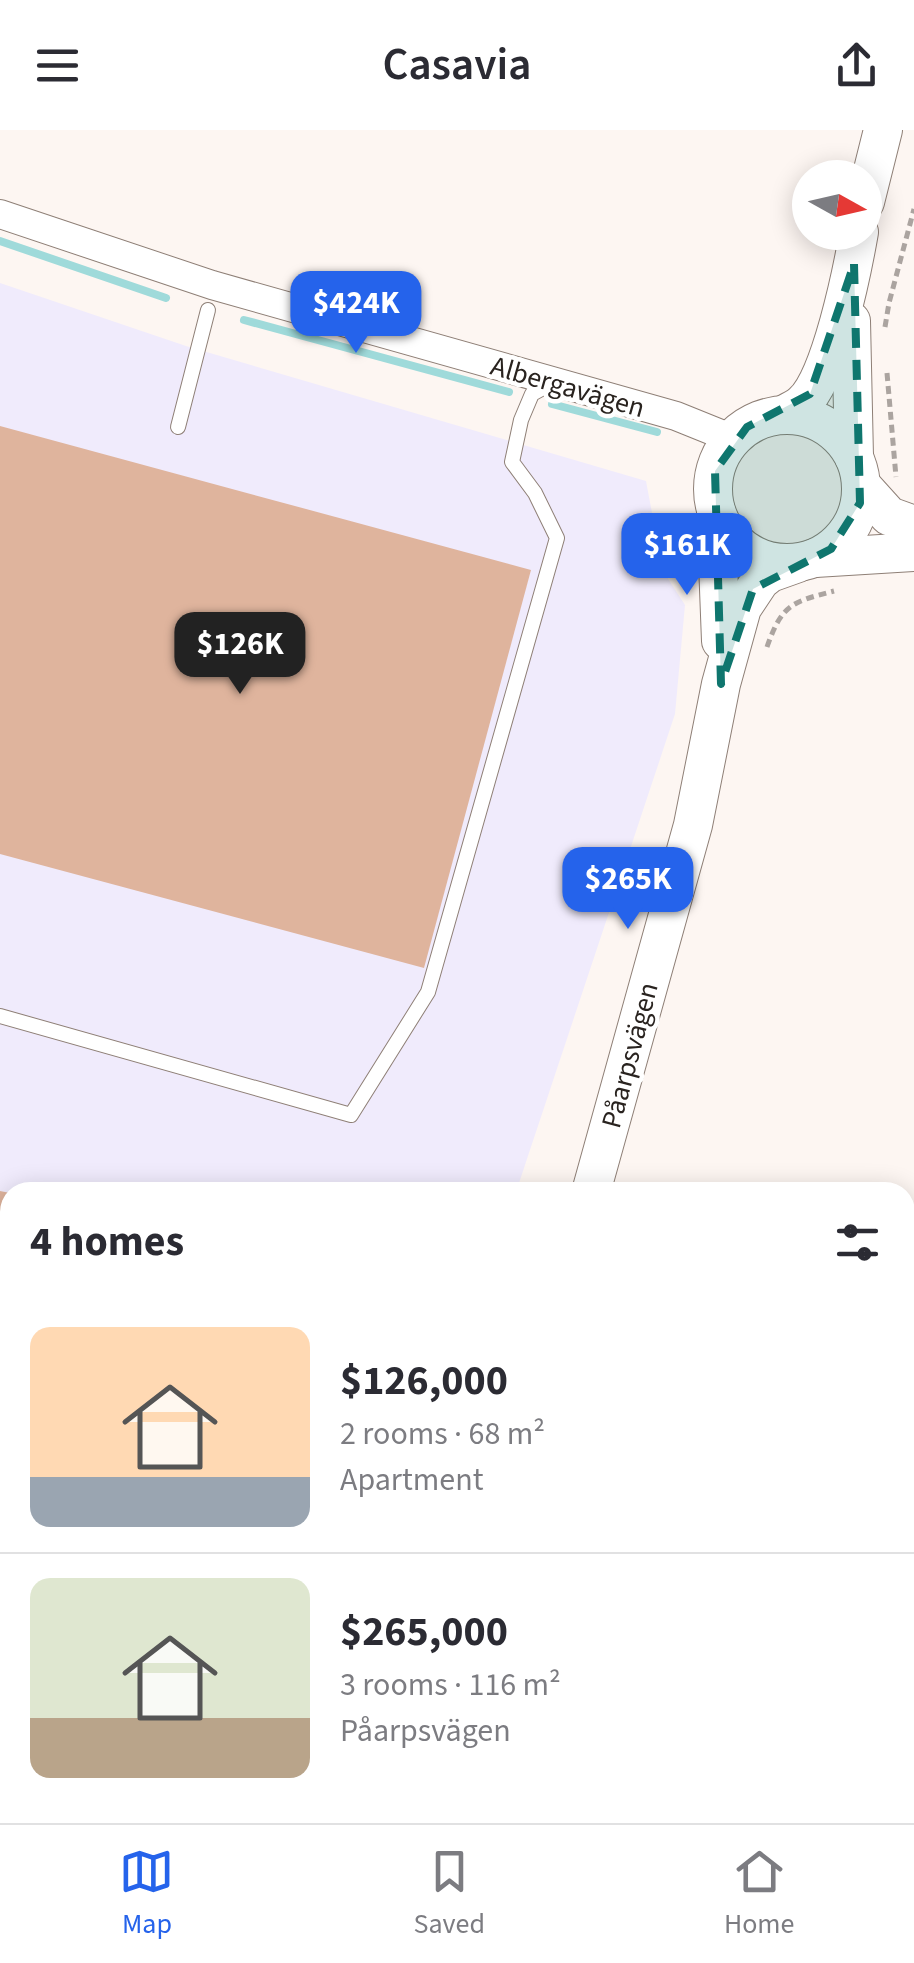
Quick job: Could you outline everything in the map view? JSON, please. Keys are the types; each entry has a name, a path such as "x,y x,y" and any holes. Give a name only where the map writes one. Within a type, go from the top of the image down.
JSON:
{"street":[{"path":"876,160 883,130"},
{"name":"Albergavägen","path":"0,214 212,285 676,416 733,438"},
{"path":"783,415 802,405 821,376 855,250"},
{"path":"807,560 832,549 854,521 860,503 850,346 856,250"},
{"path":"914,525 889,516 858,471 842,439 824,425 804,417 764,418 748,426 733,438 715,471 713,490 722,526 746,552 763,560 780,564 877,552 914,552"},
{"name":"Påarpsvägen","path":"716,509 720,684"},
{"name":"Påarpsvägen","path":"594,1182 693,824 720,684 742,608 760,581 807,560"}],"lane":[{"path":"178,427 208,310"},
{"path":"0,1016 351,1115 428,992 551,557 556,538 536,493 512,462 520,420 532,394 555,382"}],"highlighted area":[{"path":"854,264 860,503 831,549 753,589 721,684 715,471 747,427 810,394"}],"shaded area":[{"path":"0,283 186,346 646,481 663,571 685,605 675,714 519,1182 0,1182"}],"building":[{"path":"0,426 531,570 424,968 0,854"}],"waterway":[{"path":"0,241 166,298"},
{"path":"244,320 509,392"},
{"path":"552,404 657,432"}]}
